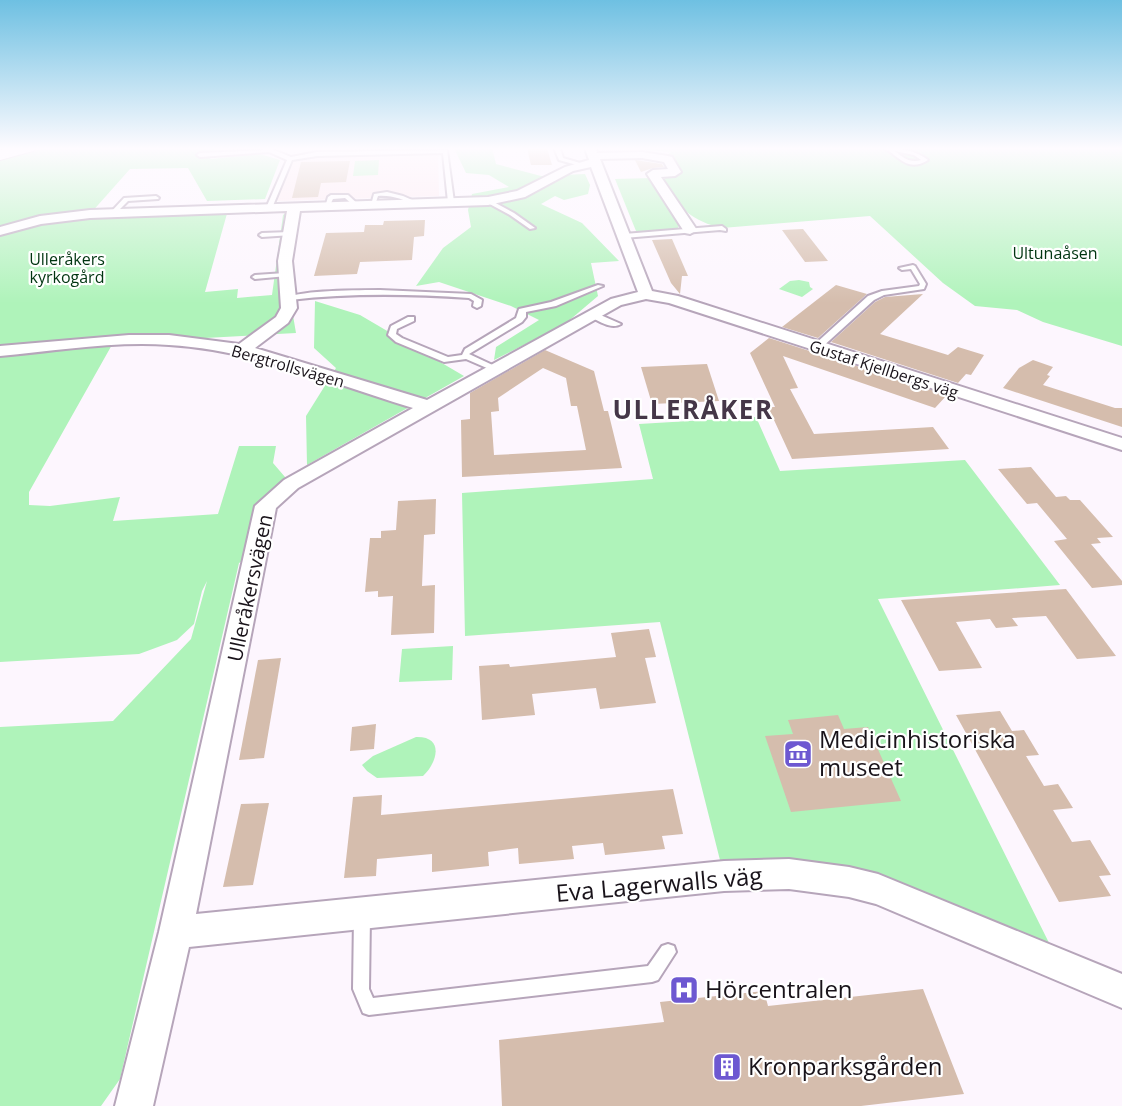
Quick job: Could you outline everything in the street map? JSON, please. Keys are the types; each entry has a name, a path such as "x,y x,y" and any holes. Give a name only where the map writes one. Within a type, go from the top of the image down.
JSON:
{"street":[{"path":"292,220 327,206 494,200"},
{"path":"608,200 646,294"},
{"path":"670,200 690,230"},
{"path":"0,231 39,220 113,213 269,208 292,220 451,215 451,202"},
{"path":"242,350 282,320 289,308 290,298 285,275 292,220"},
{"name":"Ulleråkersvägen","path":"134,1106 176,932 266,506 291,484 378,441 429,407 616,302 646,294"},
{"name":"Gustaf Kjellbergs väg","path":"646,294 674,299 1122,444"},
{"name":"Bergtrollsvägen","path":"0,351 159,340 242,350 429,407"},
{"name":"Eva Lagerwalls väg","path":"176,932 724,876 789,874 849,882 878,889 1122,991"}],"lane":[{"path":"113,213 125,200"},
{"path":"269,208 273,200"},
{"path":"488,201 532,228"},
{"path":"262,235 292,220"},
{"path":"624,236 722,228 724,230"},
{"path":"817,347 871,298 882,293 922,288 923,284 913,267 902,268"},
{"path":"255,277 285,275"},
{"path":"467,356 465,354 468,351 519,320 522,317 522,311 553,304 600,286"},
{"path":"290,298 321,294 408,293 471,296 478,300 477,306"},
{"path":"593,315 609,323 617,324"},
{"path":"411,319 394,328 392,335 447,360 467,356 496,370"},
{"path":"362,913 361,989 369,1007 652,974 668,952"}],"shaded area":[{"path":"278,200 322,200 277,201"}],"green space":[{"name":"Ulleråkers kyrkogård","path":"0,200 103,200 90,214 228,210 205,292 238,289 237,298 272,295 283,215 294,207 290,298 296,333 113,343 29,492 29,505 50,506 120,497 113,521 218,514 239,446 276,446 273,463 291,484 266,506 257,552 239,563 120,1079 101,1106 0,1106 0,727 113,721 191,639 207,581 202,591 194,624 177,640 139,654 0,662"},
{"path":"206,200 247,200 207,201"},
{"path":"471,200 549,200 541,204 582,223 619,261 591,263 598,296 565,324 494,360 496,347 539,320 511,306 439,282 416,286 443,248 471,227 468,210"},
{"path":"623,200 665,200 680,223 676,232 636,231"},
{"name":"Ultunaåsen","path":"675,200 1122,200 1122,346 1043,322 1017,310 975,306 943,283 870,216 722,228 703,222"},
{"path":"790,281 809,282 813,289 802,297 779,289"},
{"path":"315,301 360,315 464,376 307,465 306,416 336,368 314,348"},
{"path":"756,417 780,471 965,460 1060,585 878,599 1061,967 878,889 724,876 660,622 465,636 462,493 653,479 639,424"},
{"path":"453,646 452,680 399,682 402,649"},
{"path":"416,737 431,741 436,751 432,764 423,776 377,778 362,765 373,756"}],"building":[{"path":"425,220 424,236 414,237 412,260 360,262 357,274 314,276 326,233 364,232 365,225 383,225 384,221"},
{"path":"803,229 828,261 805,262 782,230"},
{"path":"672,239 688,276 682,276 680,294 671,283 652,240"},
{"path":"836,285 867,294 818,338 782,327"},
{"path":"923,294 880,334 948,355 958,347 984,355 971,375 966,374 958,383 831,342 875,302 885,297"},
{"path":"769,338 947,395 935,408 783,356 798,388 790,389 814,434 933,427 949,449 792,459 768,407 775,407 750,353"},
{"path":"545,350 594,371 604,411 608,411 622,468 462,477 461,420 470,419 470,393","holes":["543,368 566,378 571,406 577,406 586,450 494,455 491,412 499,411 498,398"]},
{"path":"1033,360 1053,367 1043,385 1115,408 1122,408 1122,427 1003,388 1019,368"},
{"path":"707,364 719,401 652,404 641,367"},
{"path":"1031,467 1056,497 1066,496 1070,500 1080,500 1113,537 1097,538 1101,543 1091,544 1122,581 1122,585 1092,588 1054,541 1067,539 1037,503 1027,504 998,469"},
{"path":"436,499 435,534 424,535 422,586 435,585 434,633 391,635 393,596 378,597 378,591 365,592 370,538 381,538 381,531 396,530 398,501"},
{"path":"1066,589 1116,656 1077,659 1046,616 1012,618 1018,626 996,628 990,619 956,622 982,668 939,671 901,600"},
{"path":"649,629 656,657 645,658 656,703 600,709 596,688 532,694 535,715 482,720 479,666 509,664 510,667 616,657 611,633"},
{"path":"281,658 264,758 239,760 258,660"},
{"path":"1000,711 1012,731 1024,730 1039,755 1026,756 1044,786 1058,784 1073,808 1053,810 1072,842 1090,840 1111,875 1099,876 1111,896 1059,902 956,715"},
{"path":"838,715 844,729 868,727 901,801 791,812 765,736 793,734 788,720"},
{"path":"376,724 374,749 350,751 352,727"},
{"path":"673,789 683,834 662,836 665,849 605,855 603,843 572,846 574,859 519,864 518,848 488,852 489,866 432,872 432,854 377,859 376,876 344,878 353,797 382,795 381,815"},
{"path":"269,803 253,885 223,887 241,804"},
{"name":"Kronparksgården","path":"923,989 964,1094 861,1106 502,1106 499,1040 664,1022 660,1002 764,991 768,1006"}],"place":[{"name":"Medicinhistoriska museet","path":"798,754"},
{"name":"Hörcentralen","path":"684,990"},
{"name":"Kronparksgården","path":"727,1067"}],"district":[{"name":"ULLERÅKER","path":"693,410"}]}
